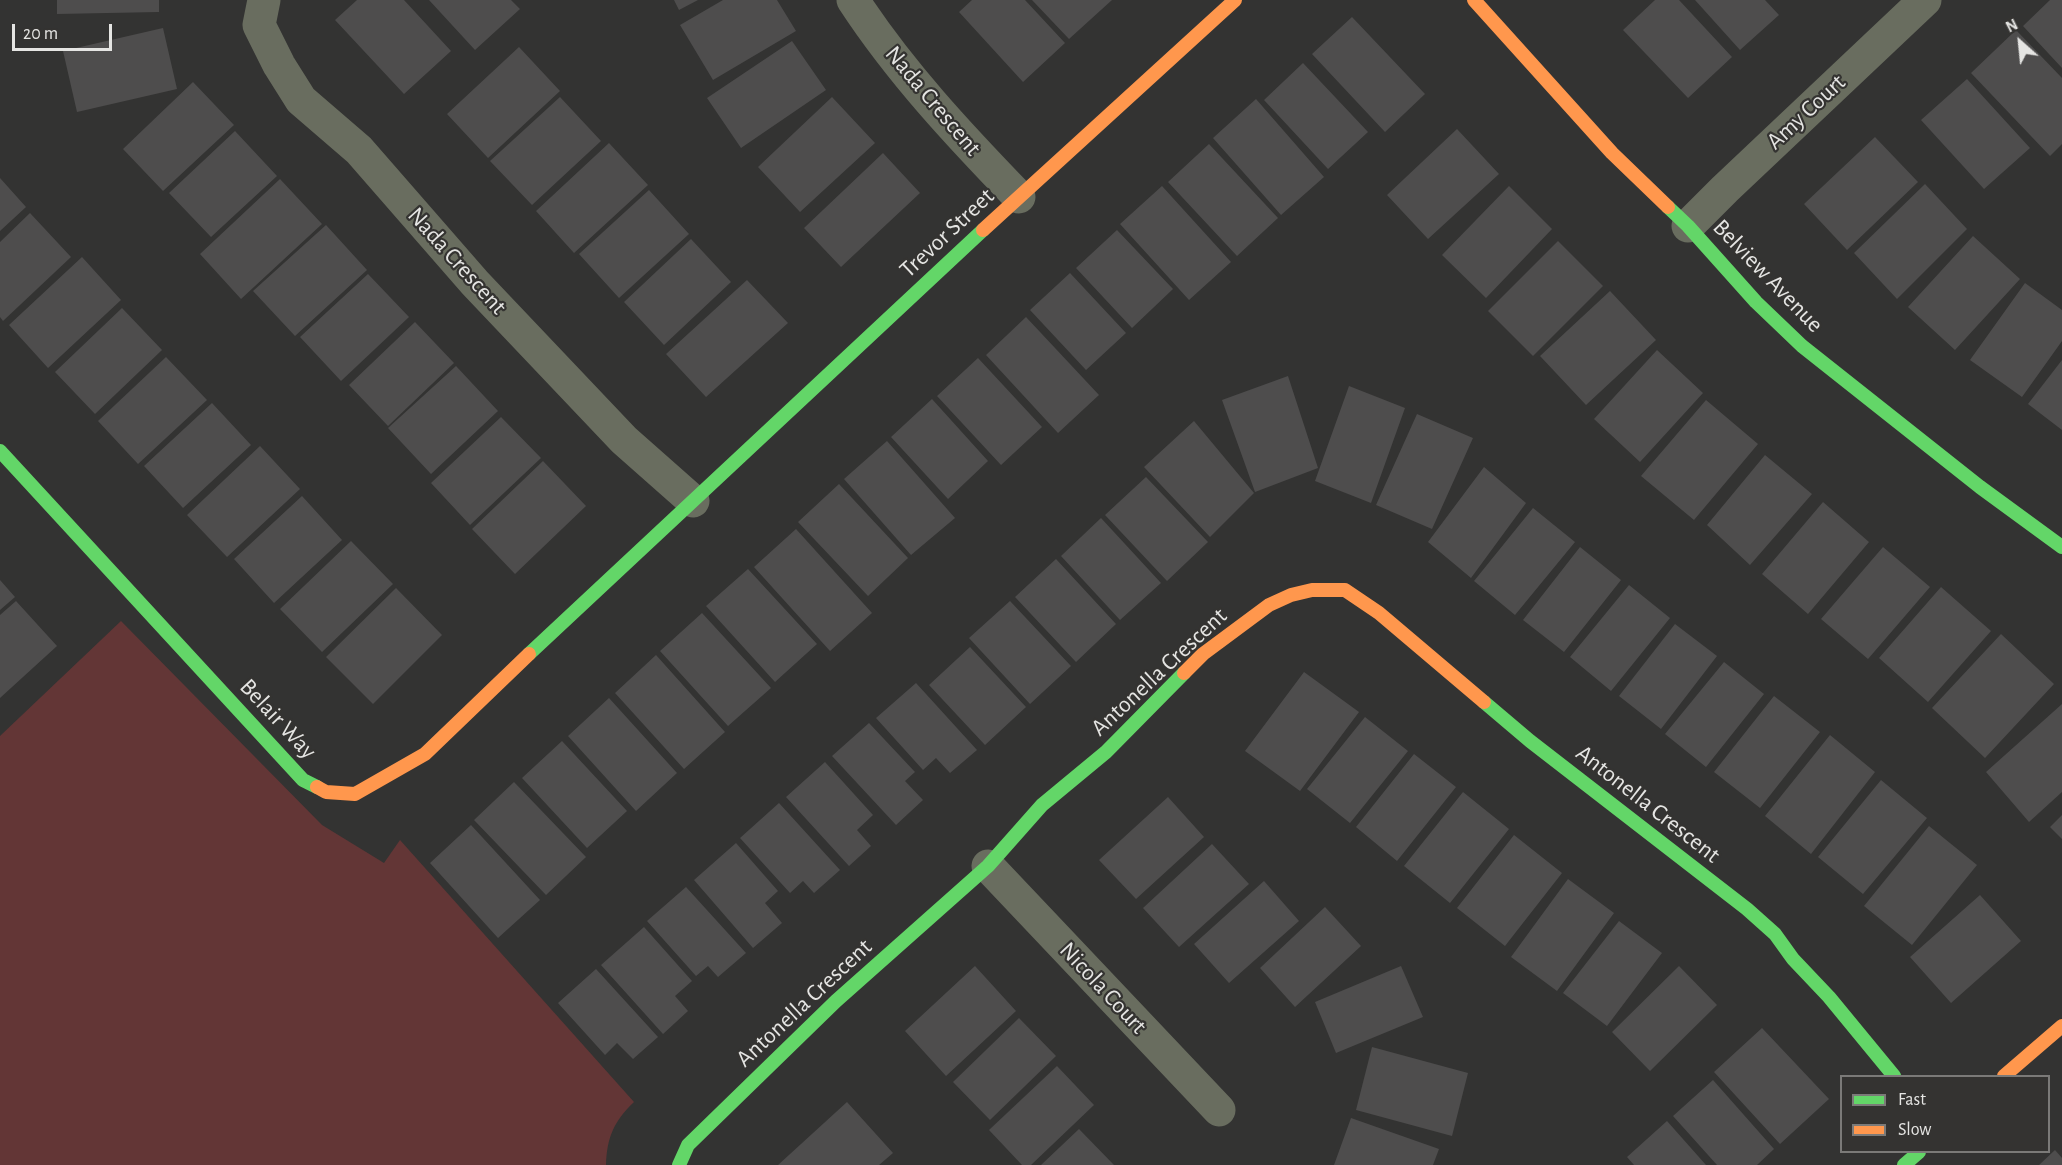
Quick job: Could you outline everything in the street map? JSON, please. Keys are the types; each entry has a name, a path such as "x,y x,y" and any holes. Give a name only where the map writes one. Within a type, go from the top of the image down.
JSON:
{"street":[{"name":"Nada Crescent","path":"264,0 259,25 279,65 301,100 359,150 475,283 624,440 693,501"},
{"name":"Nada Crescent","path":"853,0 897,60 949,122 1019,197"},
{"name":"Trevor Street","path":"693,501 1019,197 1235,0"},
{"name":"Belview Avenue","path":"1474,0 1612,153 1688,226 1756,302 1802,346 1971,480 2062,547"},
{"name":"Amy Court","path":"1688,226 1925,0"},
{"name":"Belair Way","path":"0,451 303,780 326,792 355,794 425,754 693,501"},
{"name":"Antonella Crescent","path":"679,1165 688,1145 836,1001 988,866 1042,805 1106,752 1203,654 1239,625 1269,605 1291,595 1312,590 1345,590 1379,613 1530,741 1747,909 1775,934 1793,959 1829,998 1892,1075"},
{"name":"Nicola Court","path":"988,866 1219,1110"},
{"path":"2006,1075 2062,1026"},
{"path":"1904,1165 1918,1153"}],"shaded area":[{"path":"121,621 322,825 384,863 400,840 634,1102 621,1116 613,1130 606,1165 0,1165 0,736"}],"building":[{"path":"57,0 159,0 159,12 57,14"},
{"path":"357,0 404,0 451,51 404,94 335,20"},
{"path":"429,0 511,0 520,9 475,50"},
{"path":"674,0 698,0 679,10"},
{"path":"723,0 777,0 796,31 713,80 680,25"},
{"path":"972,0 1025,0 1065,43 1023,82 959,12"},
{"path":"1032,0 1112,0 1069,39"},
{"path":"1655,0 1679,0 1732,57 1688,98 1623,30"},
{"path":"1695,0 1765,0 1779,15 1740,50"},
{"path":"2050,0 2062,0 2062,68 2023,26"},
{"path":"1352,17 1425,94 1385,132 1312,54"},
{"path":"163,28 177,89 77,112 63,51"},
{"path":"2016,30 2062,78 2062,144 2050,156 1971,73"},
{"path":"792,41 826,90 741,148 707,98"},
{"path":"519,47 560,91 488,158 447,114"},
{"path":"1303,63 1368,132 1328,169 1264,100"},
{"path":"1967,79 2030,148 1984,189 1921,120"},
{"path":"193,82 234,125 163,191 123,149"},
{"path":"560,97 601,141 532,205 490,161"},
{"path":"832,97 875,143 800,212 758,167"},
{"path":"1256,99 1324,177 1281,215 1213,138"},
{"path":"1457,129 1499,174 1428,239 1387,195"},
{"path":"235,131 277,176 211,237 169,193"},
{"path":"1875,137 1918,182 1847,250 1804,204"},
{"path":"609,143 648,185 574,253 536,211"},
{"path":"1209,144 1278,218 1237,256 1168,182"},
{"path":"883,153 920,193 841,267 804,228"},
{"path":"0,178 26,207 0,231"},
{"path":"280,179 322,224 241,299 200,254"},
{"path":"1925,184 1967,229 1897,299 1854,253"},
{"path":"1162,186 1231,262 1189,300 1120,224"},
{"path":"1509,186 1552,229 1486,298 1442,255"},
{"path":"649,190 689,234 619,298 579,254"},
{"path":"30,213 71,257 3,321 0,317 0,242"},
{"path":"326,225 367,270 295,336 253,291"},
{"path":"1117,230 1173,289 1132,328 1076,268"},
{"path":"1973,236 2020,279 1955,350 1908,307"},
{"path":"691,239 731,282 664,345 624,302"},
{"path":"1558,241 1603,286 1533,356 1488,311"},
{"path":"82,257 121,300 48,368 9,325"},
{"path":"1070,273 1126,333 1086,370 1030,310"},
{"path":"368,274 409,317 341,381 300,337"},
{"path":"747,280 788,323 706,397 666,354"},
{"path":"2025,283 2062,310 2062,341 2022,397 1970,360"},
{"path":"1610,291 1656,340 1586,405 1540,356"},
{"path":"122,308 162,350 95,414 55,372"},
{"path":"1026,317 1099,395 1058,433 986,355"},
{"path":"415,322 454,363 388,426 349,385"},
{"path":"1657,350 1703,393 1640,462 1594,419"},
{"path":"166,357 207,400 138,464 98,421"},
{"path":"978,358 1042,427 1001,465 937,396"},
{"path":"2062,360 2062,430 2028,404"},
{"path":"456,366 498,411 431,474 388,428"},
{"path":"1288,376 1318,468 1255,492 1222,400"},
{"path":"1349,386 1405,408 1371,503 1315,481"},
{"path":"932,399 988,461 948,499 891,437"},
{"path":"1706,400 1758,444 1694,520 1641,476"},
{"path":"212,403 251,445 183,508 144,466"},
{"path":"1417,414 1473,438 1432,529 1376,505"},
{"path":"501,417 541,458 470,525 431,483"},
{"path":"1194,421 1254,493 1210,537 1144,467"},
{"path":"887,441 955,518 911,555 844,479"},
{"path":"260,446 300,489 227,557 187,515"},
{"path":"1765,455 1812,494 1750,565 1707,525"},
{"path":"543,461 586,506 515,574 472,529"},
{"path":"1484,467 1526,503 1471,578 1428,542"},
{"path":"1146,477 1208,542 1167,581 1105,515"},
{"path":"839,484 908,558 868,596 798,522"},
{"path":"302,496 342,540 274,603 234,559"},
{"path":"1823,502 1869,542 1808,614 1762,574"},
{"path":"1533,508 1575,542 1515,615 1474,581"},
{"path":"1101,518 1161,583 1120,620 1061,556"},
{"path":"796,529 872,613 830,651 754,567"},
{"path":"351,541 393,584 322,652 280,609"},
{"path":"1580,547 1621,580 1564,652 1523,620"},
{"path":"1883,547 1930,587 1868,659 1821,619"},
{"path":"1056,559 1116,624 1076,662 1015,597"},
{"path":"748,569 817,644 775,682 706,606"},
{"path":"0,580 15,597 0,610"},
{"path":"1629,585 1670,618 1611,691 1570,657"},
{"path":"1941,587 1991,631 1928,702 1879,658"},
{"path":"396,588 442,635 373,704 326,657"},
{"path":"16,601 57,646 0,698 0,615"},
{"path":"1010,601 1071,666 1030,704 969,638"},
{"path":"702,613 771,688 728,726 660,651"},
{"path":"1675,624 1717,656 1661,729 1619,696"},
{"path":"2001,634 2054,684 1985,758 1932,708"},
{"path":"970,647 1026,707 985,745 929,685"},
{"path":"656,655 725,732 684,769 615,693"},
{"path":"1724,662 1764,694 1706,767 1665,734"},
{"path":"1304,672 1359,712 1300,791 1245,751"},
{"path":"916,683 977,750 950,773 936,758 923,770 876,718"},
{"path":"1774,696 1820,732 1760,808 1714,772"},
{"path":"609,698 677,773 636,811 568,736"},
{"path":"2062,704 2062,792 2029,822 1986,772"},
{"path":"1365,717 1408,751 1350,823 1307,789"},
{"path":"869,723 915,772 905,781 923,800 896,825 832,756"},
{"path":"1830,735 1875,772 1811,854 1765,816"},
{"path":"562,741 627,811 587,848 522,778"},
{"path":"1414,754 1456,787 1397,861 1356,827"},
{"path":"825,762 873,815 857,830 871,846 849,866 786,797"},
{"path":"1881,780 1927,818 1863,894 1818,857"},
{"path":"514,782 586,857 546,895 474,820"},
{"path":"1463,792 1509,829 1450,903 1404,866"},
{"path":"1168,797 1204,837 1136,899 1099,860"},
{"path":"779,803 840,870 814,893 803,881 790,893 740,838"},
{"path":"2062,815 2062,839 2050,827"},
{"path":"471,825 540,900 498,938 430,863"},
{"path":"1929,826 1977,865 1912,945 1864,906"},
{"path":"1514,835 1562,873 1505,946 1457,908"},
{"path":"736,843 778,891 765,903 782,923 753,948 694,880"},
{"path":"1212,844 1249,884 1179,947 1143,908"},
{"path":"1568,879 1614,913 1557,991 1511,957"},
{"path":"1264,881 1299,921 1229,983 1194,944"},
{"path":"686,887 746,953 718,977 708,966 696,976 647,921"},
{"path":"1980,895 2021,941 1951,1003 1910,957"},
{"path":"1325,907 1361,946 1295,1007 1260,968"},
{"path":"1619,921 1662,953 1607,1026 1563,993"},
{"path":"644,927 692,981 675,996 688,1011 663,1034 601,965"},
{"path":"975,966 1016,1011 946,1076 905,1031"},
{"path":"1401,966 1423,1017 1336,1053 1315,1002"},
{"path":"1679,966 1717,1005 1650,1071 1612,1032"},
{"path":"596,969 658,1037 633,1059 617,1043 605,1055 558,1003"},
{"path":"1019,1018 1056,1056 990,1120 953,1082"},
{"path":"1762,1028 1829,1099 1780,1144 1714,1072"},
{"path":"1372,1047 1468,1073 1452,1136 1356,1110"},
{"path":"1057,1066 1094,1105 1031,1165 1022,1165 989,1130"},
{"path":"1713,1080 1774,1149 1757,1165 1717,1165 1673,1116"},
{"path":"847,1102 893,1153 879,1165 778,1165"},
{"path":"1351,1118 1439,1149 1433,1165 1334,1165"},
{"path":"1667,1121 1706,1165 1634,1165 1627,1157"},
{"path":"1079,1129 1114,1165 1041,1165"},
{"path":"2055,1150 2062,1158 2062,1165 2039,1165"}],"traffic: fast":[{"path":"1668,207 1756,302 1802,346 1980,487 2062,547"},
{"path":"529,654 983,230"},
{"path":"0,451 303,780 317,787"},
{"path":"679,1165 688,1145 836,1001 988,866 1042,805 1106,752 1184,673"},
{"path":"1484,702 1530,741 1747,909 1775,934 1793,959 1829,997 1893,1075"},
{"path":"1904,1165 1918,1153"}],"traffic: slow":[{"path":"983,230 1235,0"},
{"path":"1474,0 1612,153 1668,207"},
{"path":"1184,673 1203,654 1269,605 1291,595 1312,590 1345,590 1379,613 1484,702"},
{"path":"317,787 326,792 355,794 425,754 529,654"},
{"path":"2005,1075 2062,1026"}]}
